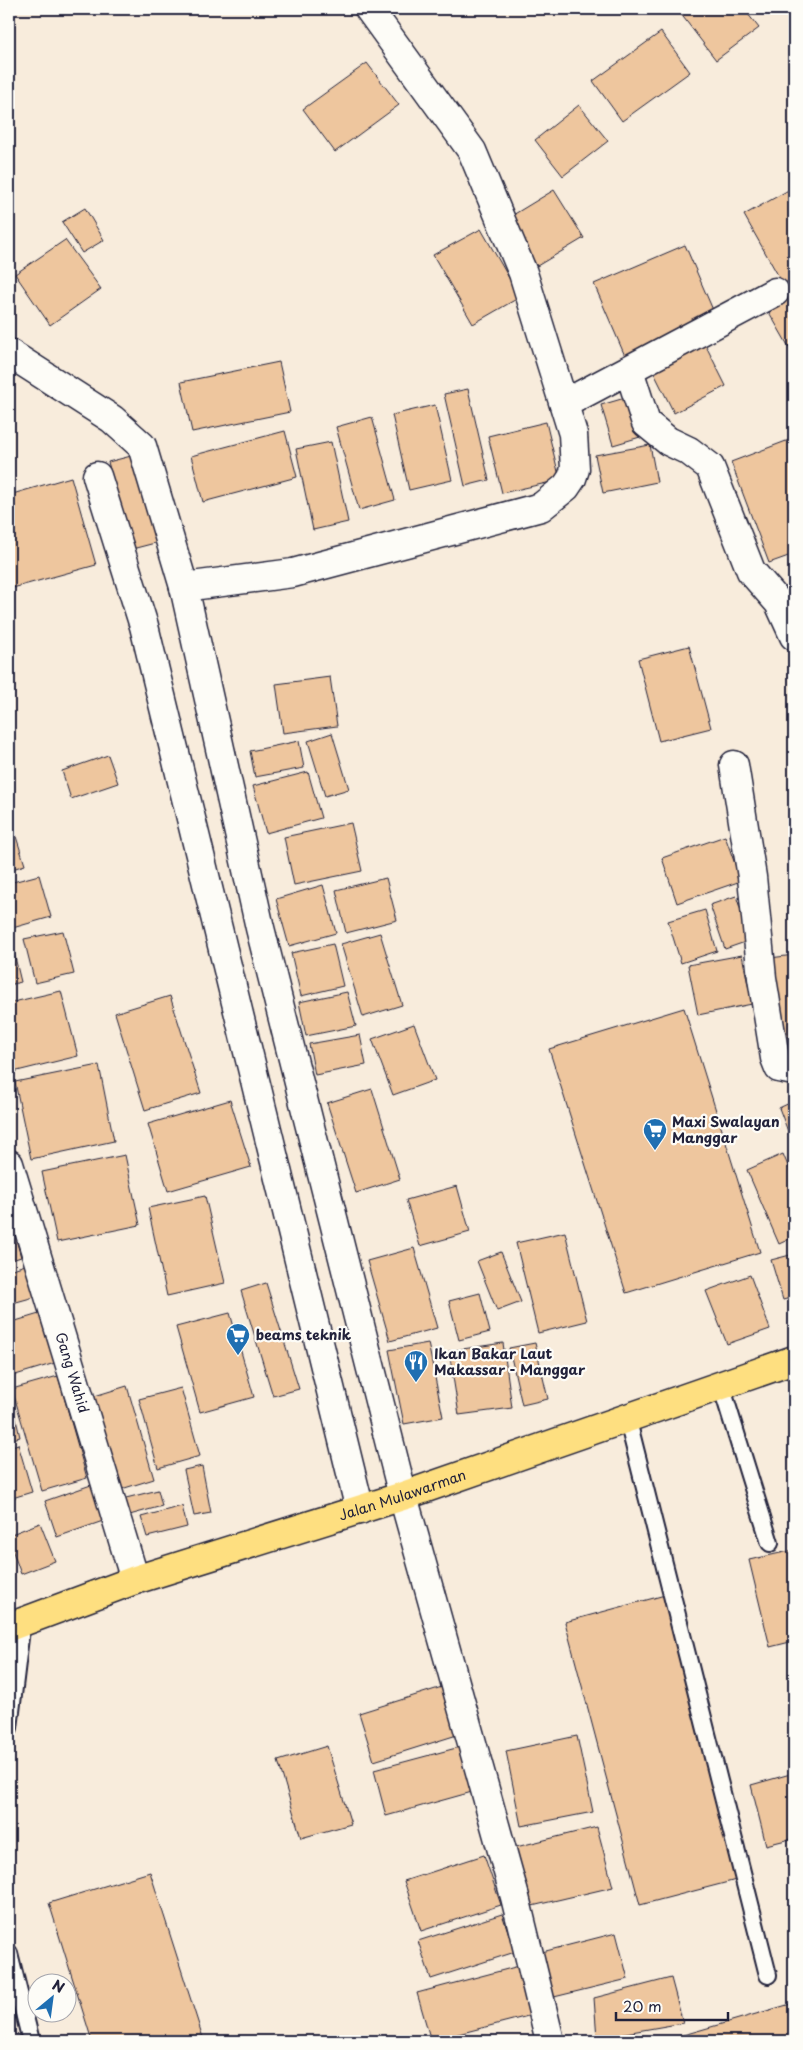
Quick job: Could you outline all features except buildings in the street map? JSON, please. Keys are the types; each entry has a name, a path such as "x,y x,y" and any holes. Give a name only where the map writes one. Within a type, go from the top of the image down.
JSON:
{"main road":[{"name":"Jalan Mulawarman","path":"15,1624 135,1580 402,1496 794,1360"}],"street":[{"path":"184,587 293,573 541,506 566,487 575,469 574,434 523,273 472,151 370,9"},
{"path":"564,404 775,292"},
{"path":"9,352 112,419 142,446 184,587 260,928 402,1496 515,1897 550,2041"},
{"path":"629,370 646,423 668,441 689,451 710,467 750,571 779,603 794,636"},
{"path":"97,476 144,626 360,1510"},
{"path":"734,765 752,878 762,978 775,1058 779,1068 794,1071"},
{"name":"Gang Wahid","path":"9,1164 135,1580"}],"lane":[{"path":"720,1385 770,1543"},
{"path":"627,1417 768,1975"},
{"path":"9,1728 15,1624"},
{"path":"9,1953 31,2041"}],"place":[{"name":"Maxi Swalayan Manggar","path":"655,1151"},
{"name":"beams teknik","path":"238,1356"},
{"name":"Ikan Bakar Laut Makassar - Manggar","path":"416,1383"}]}
